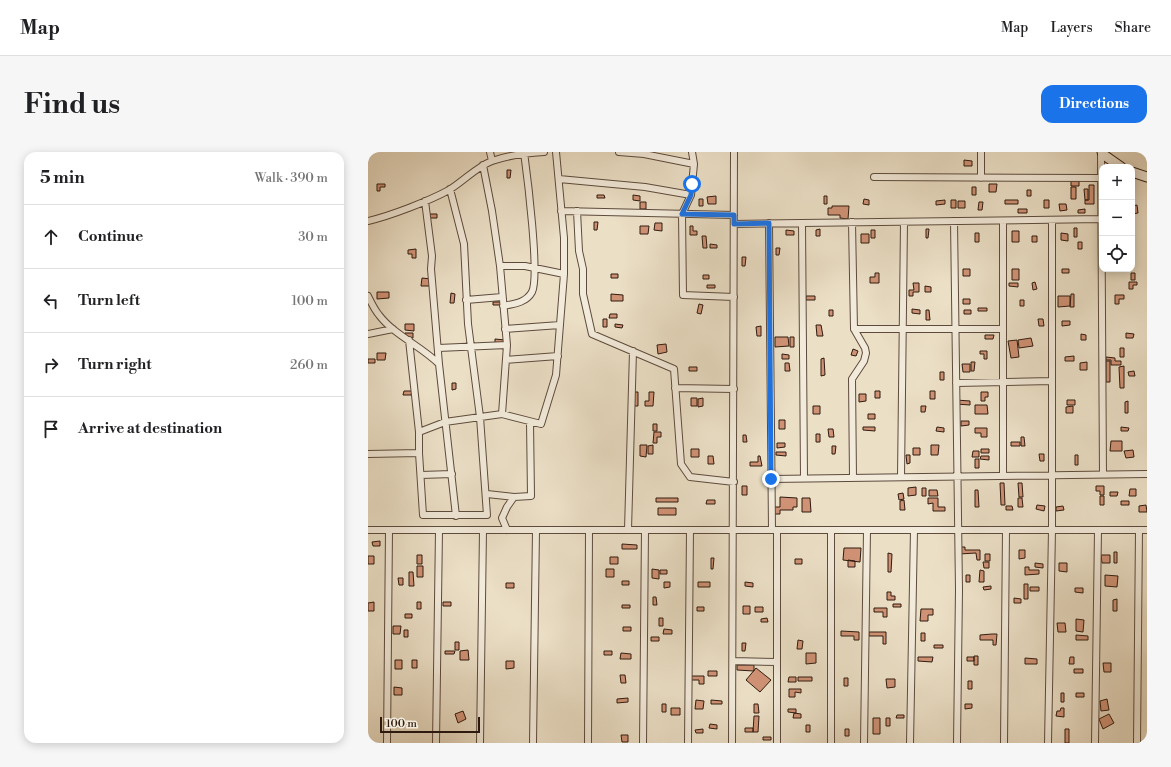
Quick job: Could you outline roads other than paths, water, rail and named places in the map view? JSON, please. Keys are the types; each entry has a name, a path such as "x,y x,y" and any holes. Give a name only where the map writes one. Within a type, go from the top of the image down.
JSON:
{"street":[{"path":"490,152 492,161"},
{"path":"368,221 425,201 450,190 483,165 492,161 524,153 544,152"},
{"path":"419,432 445,422 502,414 541,424 553,386 558,356 564,274 559,179 556,152"},
{"path":"619,152 644,154 694,164"},
{"path":"692,152 694,164 691,195 682,214 683,295 734,297"},
{"path":"732,743 734,530 734,152"},
{"path":"980,178 981,152"},
{"path":"1101,152 1117,164"},
{"path":"1101,152 1101,164"},
{"path":"503,306 520,302 531,293 534,268 530,200 524,153"},
{"path":"483,165 492,211 500,266 507,345 502,414"},
{"path":"1135,173 1147,177"},
{"path":"874,177 1099,178"},
{"path":"559,179 645,187 691,195"},
{"path":"409,340 419,432 423,516 487,515 487,494 480,417 470,348 466,300 464,244 450,190"},
{"path":"425,201 432,256 431,269 439,364 456,516"},
{"path":"561,211 734,215"},
{"path":"577,211 579,251 583,269 583,294 592,334 674,369 681,464 690,477 734,482"},
{"path":"734,224 1099,219"},
{"path":"1003,220 1003,476"},
{"path":"1048,743 1052,530 1052,220"},
{"path":"954,221 958,530 957,743"},
{"path":"852,222 854,329 865,348 866,357 852,379 853,478"},
{"path":"901,477 904,222"},
{"path":"769,223 771,479 774,530 777,743"},
{"path":"802,223 804,478"},
{"path":"1101,236 1103,474"},
{"path":"500,266 516,265 564,274"},
{"path":"368,296 379,315 393,329 426,352 439,364"},
{"path":"466,300 502,297"},
{"path":"505,329 560,324"},
{"path":"368,334 393,329"},
{"path":"854,329 1003,329"},
{"path":"438,348 470,348 507,345"},
{"path":"628,530 633,351"},
{"path":"506,360 558,356"},
{"path":"956,383 1052,381"},
{"path":"676,388 734,389"},
{"path":"487,494 514,497 531,496 530,422"},
{"path":"368,454 419,453"},
{"path":"421,476 452,474"},
{"path":"771,479 1147,474"},
{"path":"507,530 502,518 507,506 514,497"},
{"path":"368,530 1147,530"},
{"path":"388,743 389,530"},
{"path":"436,743 439,530"},
{"path":"480,743 483,530"},
{"path":"533,743 536,530"},
{"path":"588,743 589,530"},
{"path":"643,743 645,530"},
{"path":"688,743 690,530"},
{"path":"830,743 831,530"},
{"path":"864,743 867,530"},
{"path":"910,743 914,530"},
{"path":"1004,743 1006,530"},
{"path":"1095,743 1098,530"},
{"path":"1137,743 1139,530"},
{"path":"733,661 777,662"}]}
